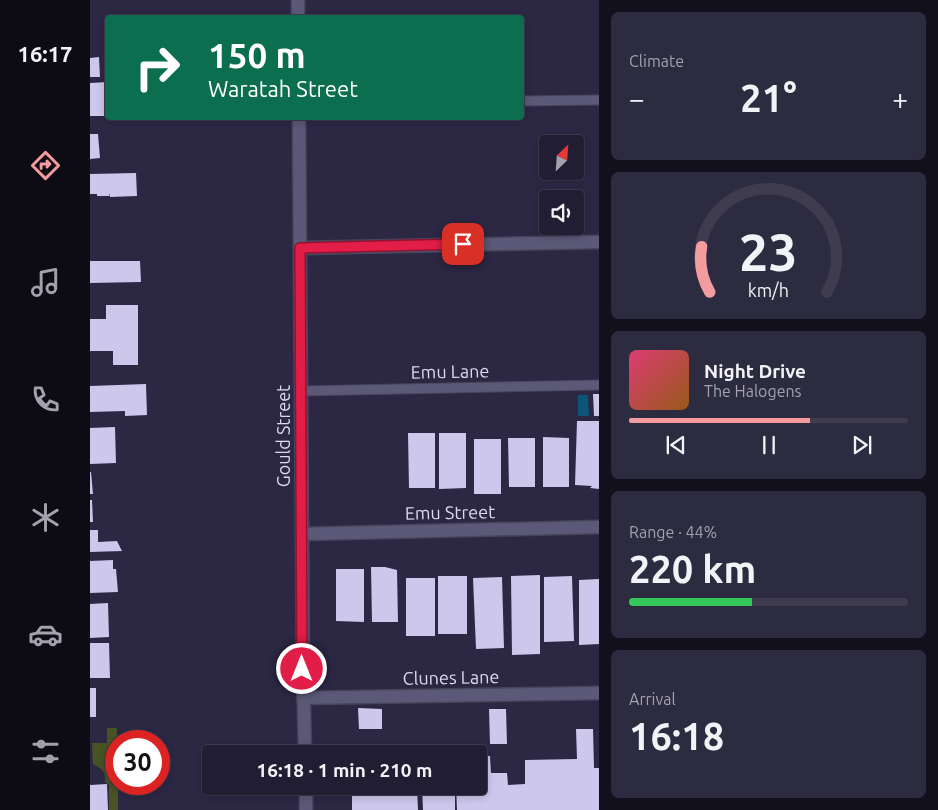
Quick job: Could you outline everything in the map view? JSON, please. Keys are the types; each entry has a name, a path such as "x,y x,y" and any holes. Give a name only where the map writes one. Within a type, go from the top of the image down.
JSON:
{"street":[{"path":"298,0 298,15"},
{"name":"Gould Street","path":"299,120 305,745"},
{"path":"300,248 599,242"},
{"name":"Emu Street","path":"302,534 599,526"},
{"name":"Clunes Lane","path":"303,698 599,693"},
{"path":"306,795 306,810"}],"lane":[{"path":"524,101 599,100"},
{"name":"Emu Lane","path":"301,391 599,385"}],"green space":[{"path":"107,728 117,728 117,730 107,730"},
{"path":"92,743 105,743 105,775 99,767 93,764"},
{"path":"109,795 118,795 118,810 109,810"}],"water":[{"path":"578,395 588,395 589,416 578,416"}],"building":[{"path":"99,57 100,77 90,77 90,58"},
{"path":"105,82 105,116 90,116 90,83"},
{"path":"90,134 98,134 100,158 90,159"},
{"path":"136,173 137,196 110,197 109,193 109,196 90,194 90,174"},
{"path":"90,261 140,261 141,282 90,283"},
{"path":"106,305 138,305 138,365 113,365 113,351 90,351 90,319 106,319"},
{"path":"146,384 147,415 125,416 125,411 90,412 90,386"},
{"path":"593,394 599,394 599,416 594,416"},
{"path":"577,421 599,421 599,489 590,488 592,486 575,485"},
{"path":"115,427 116,463 90,464 90,428"},
{"path":"408,433 435,433 435,488 409,488"},
{"path":"439,433 466,433 466,488 439,489"},
{"path":"543,437 569,438 569,487 543,487"},
{"path":"508,438 535,438 535,487 509,487"},
{"path":"474,439 501,439 501,494 474,494"},
{"path":"91,472 93,494 90,494"},
{"path":"90,500 92,500 93,522 90,522"},
{"path":"90,530 98,530 98,542 117,541 122,551 90,552"},
{"path":"113,560 113,569 116,569 118,592 90,593 90,561"},
{"path":"371,567 385,567 397,570 398,622 372,622"},
{"path":"336,569 364,569 364,622 336,621"},
{"path":"540,575 540,654 512,655 511,576"},
{"path":"438,576 467,576 467,634 438,634"},
{"path":"572,576 574,641 544,642 544,577"},
{"path":"502,577 504,648 476,649 473,578"},
{"path":"406,578 435,578 435,636 406,636"},
{"path":"599,579 599,644 579,645 579,580"},
{"path":"108,603 109,637 90,638 90,604"},
{"path":"90,643 109,643 110,678 90,678"},
{"path":"90,688 96,688 96,717 90,717"},
{"path":"358,708 382,709 382,729 359,729"},
{"path":"489,709 506,709 507,744 490,744"},
{"path":"576,729 593,729 594,768 599,768 599,810 457,810 456,795 487,795 487,756 490,756 491,773 507,773 508,785 525,784 525,760 577,759"},
{"path":"386,744 417,744 417,745"},
{"path":"105,784 108,810 90,810 90,785"},
{"path":"352,795 417,795 418,810 352,810"},
{"path":"422,795 455,795 455,810 423,810"}],"route":[{"path":"302,669 300,248 463,244"}]}
